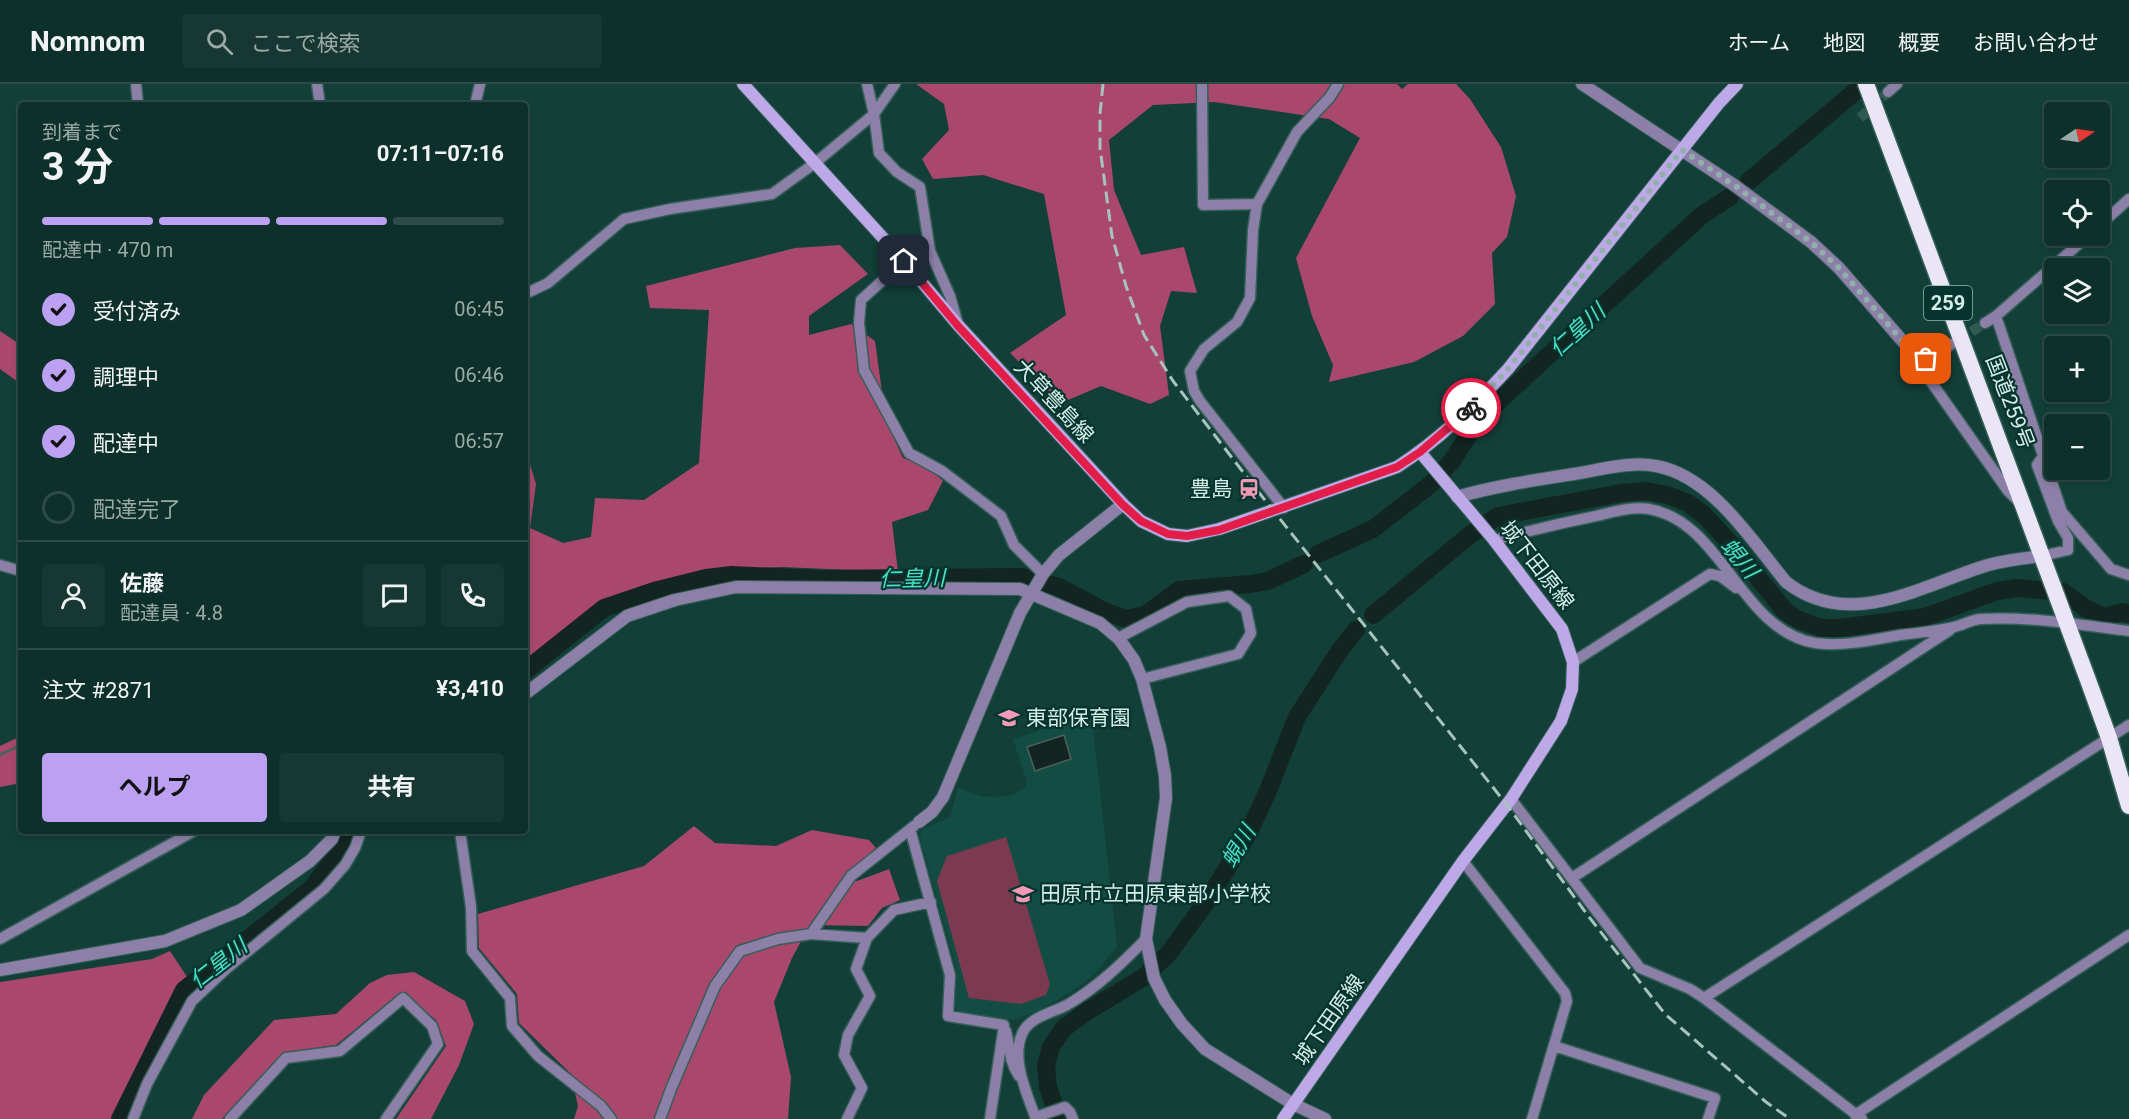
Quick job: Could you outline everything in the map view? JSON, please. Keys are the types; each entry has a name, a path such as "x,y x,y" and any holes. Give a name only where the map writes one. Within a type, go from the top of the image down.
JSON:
{"highway":[{"name":"国道259号","path":"1868,90 2109,738 2129,806"}],"main road":[{"name":"大草豊島線","path":"743,84 904,261 958,326 1122,504 1141,521 1168,534 1187,536 1219,530 1397,467 1420,452"},
{"path":"1420,452 1474,405 1508,369 1719,103 1737,84"},
{"name":"城下田原線","path":"1283,1119 1463,861 1511,799 1561,721 1572,689 1573,662 1562,629 1494,540 1420,452"}],"street":[{"path":"136,84 138,102"},
{"path":"317,84 320,102"},
{"path":"476,102 480,84"},
{"path":"867,84 879,153 897,172 920,187 930,251 950,296 958,326"},
{"path":"528,293 548,283 624,219 670,209 772,194 815,163 874,114 895,84"},
{"path":"1202,84 1203,205 1257,204"},
{"path":"1284,508 1200,401 1194,391 1190,372 1204,349 1237,322 1250,298 1253,230 1257,204 1297,132 1330,97 1338,84"},
{"path":"1582,84 1734,185 1811,242 1839,268 1919,360 1922,369 2008,491 2026,511"},
{"path":"1888,92 1897,84"},
{"path":"2110,216 2129,199"},
{"path":"1985,323 2076,246"},
{"path":"904,261 861,300 859,323 864,370 909,453 942,471 1001,516 1014,545 1042,574"},
{"path":"1996,316 2062,512 2112,569 2129,575"},
{"path":"1919,360 1926,359 1959,340"},
{"path":"1458,497 1596,470 1640,465 1656,466 1685,477 1718,500 1786,582 1799,593 1836,605 1889,600 1988,565 2068,550 2068,538 2058,521 2037,465 2042,458"},
{"path":"810,934 851,876 932,812 942,797 1020,613 1042,574 1059,555 1122,504"},
{"path":"1494,540 1629,509 1649,509 1671,516 1689,528 1709,549 1748,598 1767,617 1786,632 1813,642 1841,645 1955,627 1977,619 2065,620 2129,631"},
{"path":"0,565 18,570"},
{"path":"1573,662 1710,574 1720,576 1748,598"},
{"path":"528,692 627,616 675,600 736,587 1020,589 1100,623 1119,639 1134,660 1142,679 1160,747 1166,787 1146,939 1154,978 1165,1000 1182,1024 1205,1049 1293,1104 1325,1119"},
{"path":"1119,639 1187,602 1229,596 1246,609 1251,633 1238,654 1142,679"},
{"path":"1572,878 1955,627"},
{"path":"1704,998 2129,725"},
{"path":"1511,799 1640,968 1690,989 1704,998 1858,1117 2129,934"},
{"path":"914,825 950,975 948,1016 1004,1025"},
{"path":"0,939 189,834"},
{"path":"0,970 165,941 230,915 241,910 310,861 332,839 334,834"},
{"path":"133,1119 147,1084 192,1001 225,970 324,889 345,865 360,834"},
{"path":"460,834 471,907 472,951 510,998 512,1026 538,1056 601,1106 611,1119"},
{"path":"1463,861 1565,993 1567,1001 1532,1119"},
{"path":"847,1119 862,1088 844,1055 849,1035 870,996 856,969 867,938 894,910 931,902"},
{"path":"660,1119 715,987 740,951 778,939 810,934 867,938"},
{"path":"1021,1078 1019,1051 1021,1036 1028,1023 1068,1004 1109,977 1146,939"},
{"path":"230,1119 286,1058 340,1051 402,998 432,1026 438,1044 386,1119"},
{"path":"1004,1025 1012,1061 1036,1118 1065,1107 1073,1119"},
{"path":"990,1119 1004,1025"},
{"path":"1554,1046 1715,1098 1708,1119"}],"shaded area":[{"path":"916,84 1397,84 1402,89 1408,84 1456,84 1470,99 1501,147 1516,196 1507,237 1492,253 1495,304 1463,336 1414,362 1329,382 1333,365 1312,316 1296,258 1360,138 1329,119 1214,102 1153,105 1109,140 1114,190 1141,255 1184,247 1197,293 1171,291 1160,326 1169,395 1150,404 1101,386 1061,403 1010,353 1066,315 1044,194 983,175 933,179 922,159 949,130 944,104"},
{"path":"840,245 868,274 809,316 809,335 851,324 875,341 886,421 903,458 928,467 943,481 928,510 892,522 898,572 782,567 706,571 602,603 531,658 528,654 528,458 536,484 530,528 563,543 591,537 595,498 644,500 699,463 709,310 650,308 646,286 795,248"},
{"path":"0,331 18,343 18,382 0,369"},
{"name":"田原市立田原東部小学校","path":"1092,717 1117,946 1096,973 1073,991 1039,1010 1014,1020 959,1012 955,1007 957,971 920,832 950,817 958,788 981,796 995,797 1013,795 1025,788 1027,782 1013,739 1078,718"},
{"path":"1064,735 1071,759 1035,771 1027,747"},
{"path":"18,737 18,784 0,787 0,746"},
{"path":"694,826 715,843 776,846 812,830 869,840 876,848 844,877 857,881 889,869 900,900 882,908 868,926 810,925 792,958 774,1002 791,1077 788,1119 574,1119 578,1106 571,1074 519,1023 517,994 479,948 478,914 644,866"},
{"path":"1006,837 1050,984 1046,995 1021,1004 969,998 937,881 947,856"},
{"path":"170,951 187,977 113,1119 0,1119 0,982 152,959"},
{"path":"414,972 465,1001 474,1024 459,1065 431,1119 396,1119 446,1046 436,1020 401,992 336,1045 286,1052 222,1119 192,1119 204,1095 274,1020 336,1014 370,983 387,975"}],"waterway":[{"name":"仁皇川","path":"1749,181 1864,84"},
{"name":"仁皇川","path":"1318,554 1373,529 1431,484 1452,461 1478,420 1702,215 1730,197"},
{"name":"蜆川","path":"1373,615 1471,534 1498,516 1621,493 1646,491 1668,495 1688,503 1704,515 1730,543 1785,611 1799,620 1822,628 1840,628 1925,617 1997,591 2018,588 2063,592 2087,609 2104,617 2123,612 2129,614"},
{"name":"仁皇川","path":"528,669 604,608 654,591 706,578 732,575 819,579 1022,577 1059,587 1104,611 1126,619 1145,615 1179,590 1268,581 1304,564"},
{"name":"蜆川","path":"1059,1119 1048,1087 1046,1065 1051,1047 1063,1029 1086,1012 1144,977 1169,953 1207,901 1248,834 1297,717 1340,650 1356,630"},
{"path":"0,755 18,746"},
{"name":"仁皇川","path":"120,1119 184,990 311,889 341,850 347,834"}],"tunnel":[{"path":"1860,118 1888,92"},
{"path":"1959,340 1985,323"}],"railway":[{"path":"1103,84 1100,148 1112,236 1126,286 1144,335 1173,381 1507,805 1589,917 1665,1014 1766,1102 1790,1119"}],"way so far":[{"path":"1471,408 1508,369 1682,150 1811,242 1839,268 1919,360 1926,359"}],"place":[{"name":"豊島","path":"1249,489"},
{"name":"東部保育園","path":"1009,718"},
{"name":"田原市立田原東部小学校","path":"1023,894"}],"route":[{"path":"904,261 958,326 1122,504 1141,521 1168,534 1187,536 1219,530 1397,467 1420,452 1471,408"}]}
